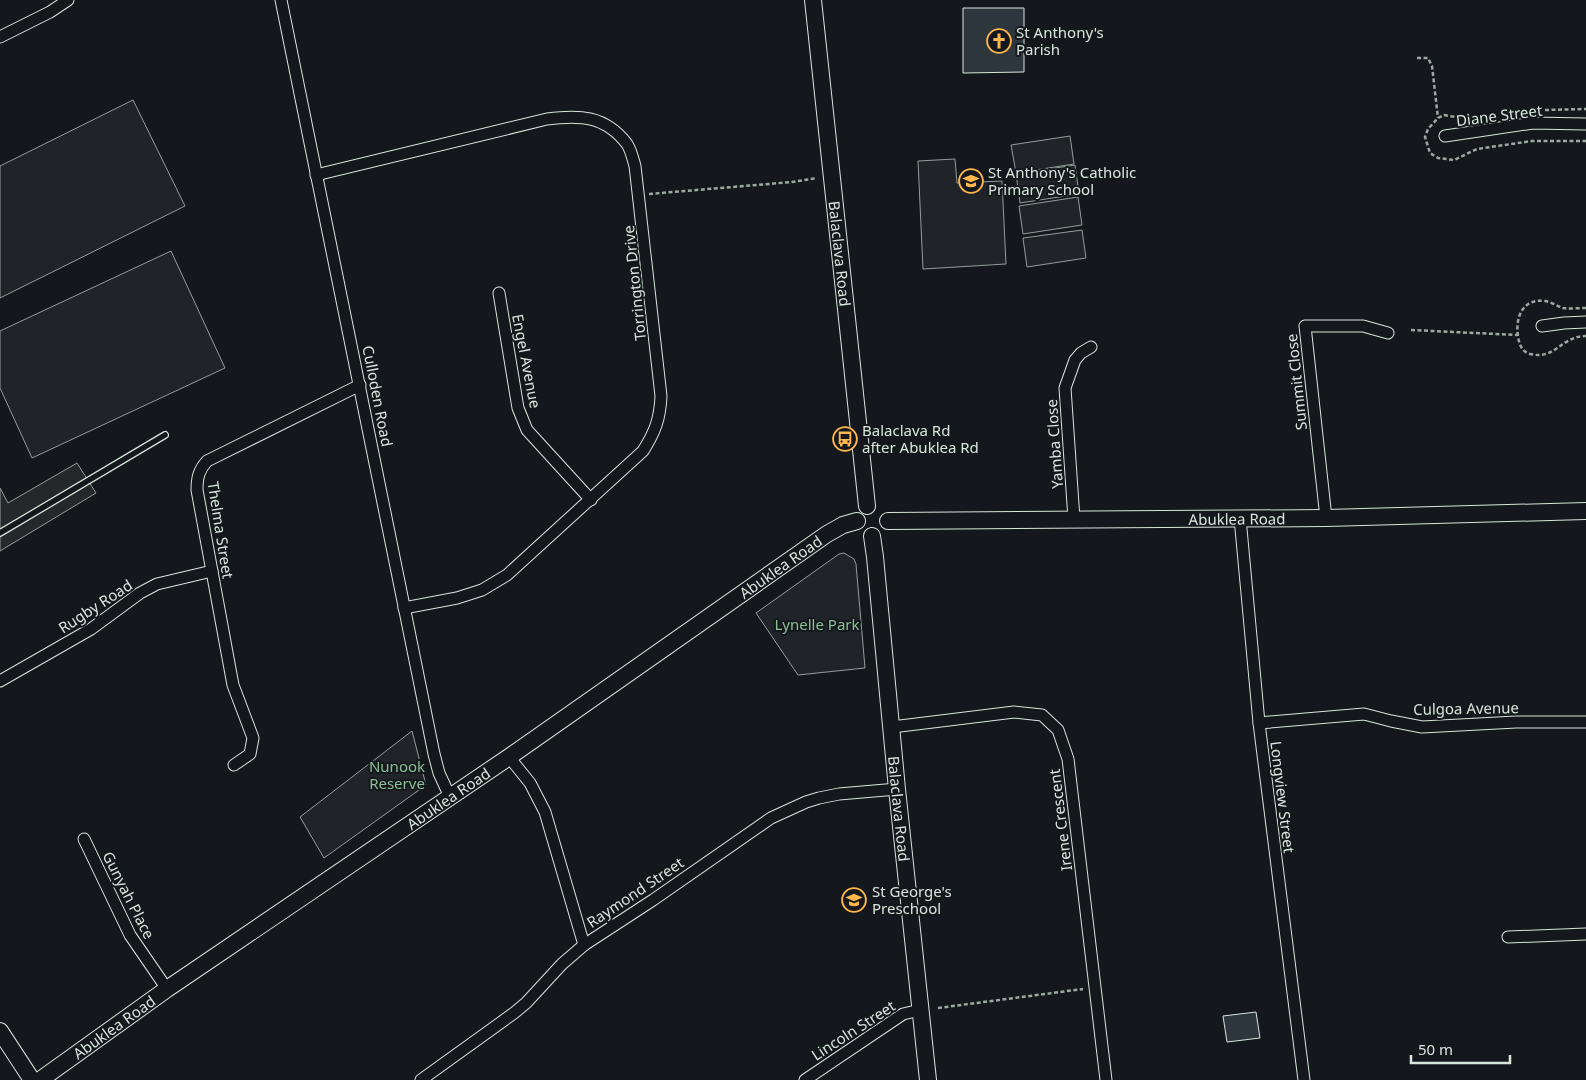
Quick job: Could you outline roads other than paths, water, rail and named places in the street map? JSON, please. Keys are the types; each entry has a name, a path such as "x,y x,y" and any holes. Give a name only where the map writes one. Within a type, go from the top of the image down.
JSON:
{"street":[{"path":"0,37 50,12 68,0"},
{"name":"Culloden Road","path":"281,0 434,754 439,773 450,796"},
{"name":"Balaclava Road","path":"813,0 867,506"},
{"name":"Torrington Drive","path":"316,175 547,120 580,116 596,120 614,132 627,145 636,166 661,396 660,414 654,433 643,452 507,575 482,590 457,598 404,608"},
{"name":"Diane Street","path":"1446,136 1533,123 1586,124"},
{"name":"Engel Avenue","path":"499,293 518,408 527,430 591,500"},
{"path":"1542,326 1586,322"},
{"name":"Summit Close","path":"1326,518 1304,326 1362,326 1388,333"},
{"name":"Yamba Close","path":"1074,520 1065,388 1075,360 1081,353 1091,347"},
{"name":"Thelma Street","path":"234,765 250,754 253,738 233,685 197,490 200,469 207,461 360,385"},
{"path":"877,505 888,516 888,521 880,534 872,536 861,531 857,521 859,514 867,506 877,505"},
{"name":"Abuklea Road","path":"888,521 1326,518 1586,511"},
{"name":"Longview Street","path":"1240,518 1259,723 1304,1080"},
{"name":"Abuklea Road","path":"40,1080 167,989 509,757 827,534 843,525 857,521"},
{"name":"Balaclava Road","path":"872,536 928,1080"},
{"name":"Rugby Road","path":"0,681 91,629 157,584 212,570"},
{"name":"Irene Crescent","path":"892,727 1014,712 1042,715 1058,730 1068,759 1106,1080"},
{"name":"Culgoa Avenue","path":"1259,723 1364,714 1391,722 1422,727 1516,722 1586,722"},
{"path":"509,757 530,783 544,812 584,945"},
{"name":"Raymond Street","path":"421,1080 514,1013 526,1003 562,964 584,945 654,900 747,834 788,810 812,800 838,794 897,789"},
{"name":"Gunyah Place","path":"84,839 130,935 167,989"},
{"path":"1508,937 1586,934"},
{"name":"Lincoln Street","path":"805,1080 903,1014 920,1010"},
{"path":"0,1031 32,1080"}],"lane":[{"path":"0,532 166,435"}],"place":[{"name":"St Anthony's Parish","path":"999,41"},
{"name":"St Anthony's Catholic Primary School","path":"971,181"},
{"name":"Balaclava Rd after Abuklea Rd","path":"845,439"},
{"name":"St George's Preschool","path":"854,900"}],"park label":[{"name":"Lynelle Park","path":"817,624"},
{"name":"Nunook Reserve","path":"397,774"}]}
